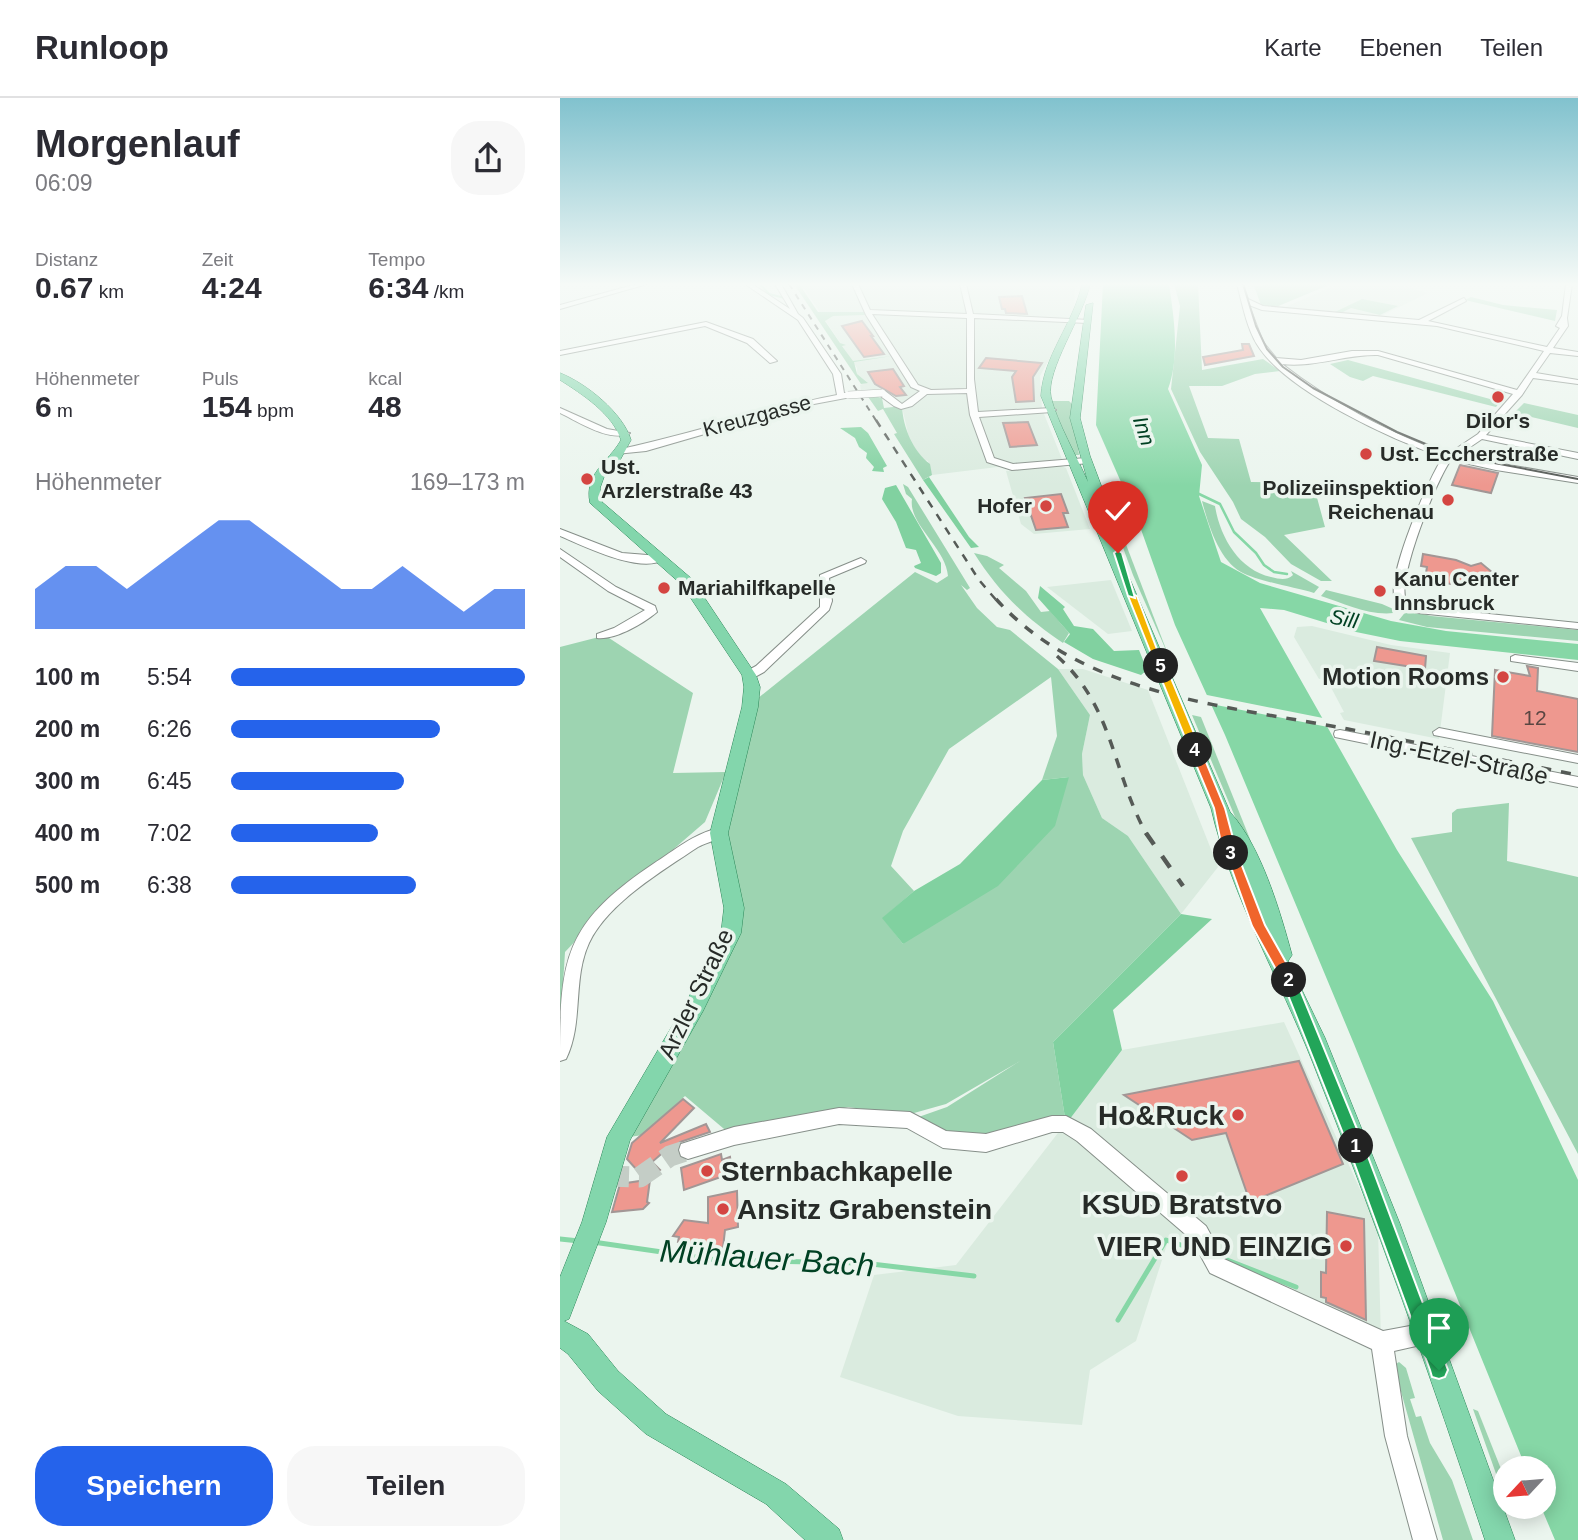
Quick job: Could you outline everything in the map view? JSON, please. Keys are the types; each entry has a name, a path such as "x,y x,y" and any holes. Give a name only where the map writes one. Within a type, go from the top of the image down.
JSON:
{"main road":[{"path":"1071,351 1046,380 1046,396 1105,511 1121,570 1220,808 1225,838 1259,926 1287,975 1391,1236 1500,1540"},
{"path":"1072,351 1079,461"},
{"path":"560,376 582,389 622,426 626,433 626,440 619,452 599,474 595,484 596,503 687,582 749,675"},
{"name":"Arzler Straße","path":"560,1310 594,1222 614,1149 696,1005 731,933 734,908 719,833 750,707 752,687 749,675"},
{"path":"560,1333 579,1344 608,1381 656,1424 776,1494 828,1540"}],"street":[{"path":"762,351 773,361"},
{"path":"822,351 837,374 845,396"},
{"path":"893,351 915,387 926,391"},
{"path":"970,351 974,415 990,460 1012,467 1079,461"},
{"path":"1267,351 1290,375 1400,436 1457,455 1578,478"},
{"path":"1277,351 1306,380 1350,405 1457,455"},
{"path":"1547,351 1519,393 1457,455 1439,477 1412,535 1400,577 1399,597 1401,602 1418,610 1578,626"},
{"path":"1558,351 1578,354"},
{"path":"1274,360 1323,361 1369,352 1378,353 1519,393"},
{"path":"1532,375 1578,382"},
{"name":"Kreuzgasse","path":"619,452 646,448 804,403 845,396 882,394 891,403 902,406 914,403 926,391 971,391"},
{"path":"974,415 1052,410"},
{"path":"560,411 605,431 626,433"},
{"path":"1475,439 1578,456"},
{"path":"560,531 623,559 660,559"},
{"path":"577,539 560,550 568,560 612,589 651,608 651,612 601,636"},
{"path":"749,675 760,670 825,607 827,601 824,577 861,561"},
{"path":"1515,659 1578,667"},
{"name":"Ing.-Etzel-Straße","path":"1439,732 1578,759"},
{"name":"Ing.-Etzel-Straße","path":"1340,734 1578,782"},
{"path":"560,1054 570,1026 575,961 597,918 627,890 696,841 719,833"},
{"path":"688,1150 734,1136 839,1116 910,1120 943,1139 986,1143 1052,1124 1066,1124 1084,1135 1199,1233 1217,1266 1382,1342 1426,1334"},
{"path":"1382,1342 1396,1436 1425,1540"}],"shaded area":[{"path":"839,351 846,351 853,361 892,356 854,362 857,374 868,383 861,384"},
{"path":"846,351 1054,351 1040,376 1042,409 1062,459 932,475 928,461 923,459 910,442 901,403 894,402 882,391 861,391 860,385 867,382 857,374 857,368"},
{"path":"1175,351 1201,351 1202,370 1263,359 1280,371 1255,374 1222,386 1189,386 1208,438 1239,439 1251,482 1313,483 1325,527 1284,535 1332,581 1321,581 1291,564 1265,537 1241,519 1200,452 1171,389"},
{"path":"1348,360 1499,403 1496,407 1373,376 1363,381 1350,377 1330,364"},
{"path":"866,394 882,398 884,408 902,406 904,423 910,438 930,464 932,475 923,480 894,434 897,433 883,409 878,411"},
{"path":"1051,401 1069,401 1072,404 1079,455 1074,455"},
{"path":"1524,403 1578,415 1578,428 1514,413"},
{"path":"861,427 868,433 887,466 883,468 884,472 872,471 874,467 866,458 867,453 859,447 855,438 840,428"},
{"path":"1061,466 1066,468 1090,529 1034,534 1021,524 1006,471"},
{"path":"929,477 969,537 979,547 971,548 923,480"},
{"path":"903,484 908,487 970,588 967,590 961,585 977,608 997,627 1010,630 1058,669 1090,715 1082,754 1083,775 1102,818 1128,836 1181,914 1053,1042 1066,1124 1032,1131 943,1139 910,1120 947,1107 1020,1061 946,1104 907,1115 848,1107 730,1134 685,1096 643,1135 629,1137 741,924 719,833 757,699 915,572 937,583 948,576 941,556 916,518 912,499 906,494","holes":["1051,677 1057,736 1042,780 1069,777 903,944 883,918 914,891 891,866 903,831 949,749"]},
{"path":"896,485 941,563 941,573 936,576 915,568 914,566 921,563 916,550 906,548 896,522 882,499 885,488"},
{"path":"1202,501 1215,506 1226,540 1249,567 1280,579 1293,575 1291,571 1319,587 1314,593 1241,572 1226,559 1216,541"},
{"path":"1110,512 1114,513 1169,657 1133,575"},
{"path":"974,553 1004,565 999,568 1026,591 1041,612 1050,611 1069,633 1063,643 1013,603"},
{"path":"1111,580 1132,631 1108,634 1047,587"},
{"path":"1040,586 1065,607 1063,609 1074,626 1093,629 1114,651 1139,650 1147,670 1141,675 1093,659 1064,642 1070,634 1038,598"},
{"path":"1326,590 1382,604 1400,612 1380,613 1360,609 1321,596"},
{"path":"1407,610 1431,616 1578,630 1578,641 1427,627 1399,620"},
{"path":"1312,626 1391,645 1450,653 1439,739 1344,720 1340,713 1344,712 1326,678 1319,679 1294,637 1297,627"},
{"path":"599,637 609,638 693,693 673,773 726,772 705,822 610,904 565,952 560,1033 560,647"},
{"path":"1058,669 1083,669 1148,690 1218,867 1181,914 1128,836 1102,818 1083,775 1082,754 1090,715"},
{"path":"1192,715 1201,717 1256,854 1252,857"},
{"path":"1069,777 1055,826 998,886 903,944 882,918 914,891 960,864 1042,780"},
{"path":"1509,803 1507,861 1578,877 1578,1154 1411,838 1452,832 1452,813 1457,809"},
{"path":"1181,914 1212,919 1113,1010 1122,1050 1066,1124 1053,1042"},
{"path":"1284,1022 1378,1229 1381,1340 1170,1235 1136,1341 1090,1370 1082,1425 958,1416 840,1377 874,1275 956,1265 1122,1050"},
{"path":"1399,1362 1406,1368 1415,1398 1410,1399 1416,1417 1421,1416 1430,1443 1452,1480 1473,1540 1443,1540 1396,1374 1396,1364"},
{"path":"1473,1409 1478,1411 1496,1456 1493,1456 1493,1465"}],"water":[{"path":"1100,351 1175,351 1168,389 1202,465 1199,496 1221,562 1260,583 1391,621 1446,631 1578,644 1578,660 1400,641 1356,632 1284,610 1260,608 1397,850 1493,1001 1578,1180 1578,1540 1555,1540 1546,1519 1556,1519 1556,1456 1521,1456 1354,1044 1225,735 1175,625 1138,521 1096,425"}],"pier":[{"path":"1202,694 1323,718 1328,727 1206,703"}],"building":[{"path":"860,351 882,351 884,354 864,357"},
{"path":"1236,351 1252,351 1254,356 1205,365 1203,357"},
{"path":"986,358 1042,363 1033,377 1034,401 1016,402 1012,377 1016,371 979,368"},
{"path":"893,369 904,386 900,387 906,395 896,396 875,384 868,372"},
{"path":"1028,422 1037,445 1010,447 1003,423"},
{"path":"1460,465 1498,473 1491,493 1452,485"},
{"name":"Hofer","path":"1061,494 1068,513 1063,513 1068,527 1036,530 1025,498"},
{"path":"1423,554 1456,560 1471,566 1481,563 1493,573 1480,573 1476,581 1468,585 1424,585 1427,567 1421,566"},
{"path":"1377,647 1426,656 1425,669 1374,661"},
{"path":"1527,666 1538,668 1537,691 1578,699 1578,752 1492,736 1495,670 1530,676"},
{"name":"Ho&Ruck","path":"1299,1061 1343,1164 1250,1202 1226,1133 1192,1140 1124,1095"},
{"path":"683,1099 694,1108 660,1143 706,1124 710,1132 680,1142 677,1151 671,1153 667,1149 652,1162 660,1170 647,1180 650,1180 649,1203 643,1209 612,1212 620,1184 646,1180 627,1159 632,1143"},
{"name":"Sternbachkapelle","path":"721,1154 722,1160 730,1157 732,1173 684,1190 681,1168"},
{"name":"Ansitz Grabenstein","path":"737,1191 738,1227 725,1230 723,1248 678,1242 679,1237 673,1236 684,1220 708,1223 708,1197"},
{"name":"VIER UND EINZIG","path":"1327,1212 1364,1219 1366,1320 1326,1302 1326,1298 1321,1297 1321,1272 1326,1273"}],"waterway":[{"path":"1197,493 1220,504 1234,532 1256,553 1264,565 1274,572 1287,574"},
{"name":"Mühlauer Bach","path":"560,1239 579,1241"},
{"name":"Mühlauer Bach","path":"1118,1320 1166,1240 1202,1252"},
{"name":"Mühlauer Bach","path":"593,1242 717,1260 863,1263 974,1276"},
{"name":"Mühlauer Bach","path":"1222,1258 1296,1287"}],"tunnel":[{"path":"608,1176 640,1177 670,1156 688,1150"}],"tram line":[{"path":"1269,351 1283,367 1313,388 1397,432 1452,455 1578,479"}],"railway":[{"path":"832,351 877,422"},
{"path":"876,420 979,580 997,601"},
{"path":"996,599 1031,631 1071,657 1114,677 1160,692 1578,775"},
{"path":"1057,656 1076,676 1101,718 1126,788 1146,833"},
{"path":"1146,833 1183,886"}],"place":[{"name":"Dilor's","path":"1498,397"},
{"name":"Ust. Eccherstraße","path":"1366,454"},
{"name":"Ust. Arzlerstraße 43","path":"587,479"},
{"name":"Polizeiinspektion Reichenau","path":"1448,500"},
{"name":"Hofer","path":"1046,506"},
{"name":"Mariahilfkapelle","path":"664,588"},
{"name":"Kanu Center Innsbruck","path":"1380,591"},
{"name":"Motion Rooms","path":"1503,677"},
{"name":"Ho&Ruck","path":"1238,1115"},
{"name":"Sternbachkapelle","path":"707,1171"},
{"name":"KSUD Bratstvo","path":"1182,1176"},
{"name":"Ansitz Grabenstein","path":"723,1209"},
{"name":"VIER UND EINZIG","path":"1346,1246"}],"route":[{"path":"1118,553 1121,570 1220,808 1225,838 1259,926 1287,975 1314,1038 1391,1236 1439,1370"}],"water label":[{"name":"Inn","path":"1144,431"},
{"name":"Sill","path":"1344,619"}]}
